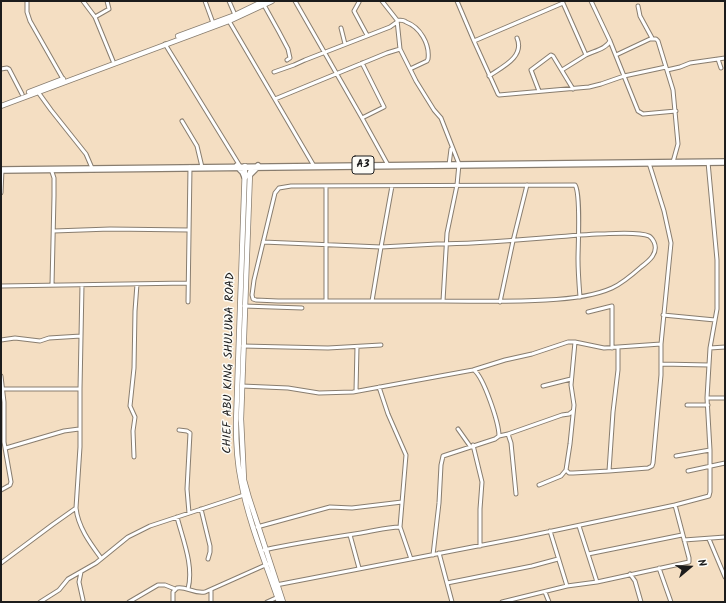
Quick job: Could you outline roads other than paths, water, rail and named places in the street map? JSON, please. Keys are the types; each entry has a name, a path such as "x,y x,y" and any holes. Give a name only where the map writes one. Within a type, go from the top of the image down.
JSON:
{"highway":[{"name":"A3","path":"1,170 243,166 725,162"},
{"path":"243,166 243,172 247,176 258,166"}],"street":[{"path":"28,1 28,14 30,21 63,79"},
{"path":"83,1 95,17 113,60"},
{"path":"95,17 109,9 107,1"},
{"path":"205,1 213,23"},
{"path":"229,1 235,15"},
{"path":"1,102 113,60 162,44 272,1"},
{"path":"295,1 388,165"},
{"path":"382,1 397,21 400,49 430,104 441,118 459,164 447,233 444,301"},
{"path":"457,1 499,95 573,89 601,84 624,76 666,68 680,67 690,63 725,58"},
{"path":"590,1 616,55 634,103 641,113 676,111"},
{"path":"359,2 354,11 367,36"},
{"path":"1,106 228,19 264,3"},
{"path":"264,3 289,53 290,58 287,60"},
{"path":"474,41 563,3 586,55"},
{"path":"638,6 643,22 652,38 658,41 673,90 678,144 673,162"},
{"path":"228,19 314,166"},
{"path":"274,72 367,36 393,25 397,21"},
{"path":"397,21 407,22 416,28 424,38 428,50 428,58 426,61 410,69"},
{"path":"393,25 398,28"},
{"path":"341,28 345,44"},
{"path":"490,76 517,55 519,47 518,38"},
{"path":"616,55 652,38"},
{"path":"562,70 586,55 610,43"},
{"path":"162,44 243,166"},
{"path":"275,99 400,49"},
{"path":"539,91 531,73 531,69 552,55 573,89"},
{"path":"718,59 721,68"},
{"path":"362,64 384,107 362,118"},
{"path":"1,68 9,69 22,94"},
{"path":"38,92 86,154 92,168"},
{"path":"182,121 197,146 202,167"},
{"path":"449,164 452,147"},
{"path":"566,470 569,473 573,473 648,468 652,466 653,463 661,364 660,344 671,243 670,233 649,162"},
{"path":"275,585 579,526 706,498 709,496 710,450 707,398 710,348 717,309 717,260 708,162"},
{"name":"CHIEF ABU KING SHULUWA ROAD","path":"243,166 247,176 237,443 240,476 244,495 264,550 279,599 283,602"},
{"path":"188,302 190,167"},
{"path":"51,169 54,178 52,285"},
{"path":"54,178 58,169"},
{"path":"1,170 1,193"},
{"path":"500,302 512,241 527,185"},
{"path":"263,242 381,247 512,241 579,235 607,234 644,235 652,238 655,246 654,255 647,263 610,289 580,297 500,302 256,300 253,299 252,290 272,202 275,193 279,188 291,186 576,185 579,235 578,260 580,297"},
{"path":"326,186 326,301"},
{"path":"372,301 392,186"},
{"path":"54,232 110,229 189,230"},
{"path":"1,286 188,283"},
{"path":"134,457 133,431 135,417 130,406 134,368 137,284"},
{"path":"82,285 79,463 76,508 80,526 101,558"},
{"path":"242,306 302,308"},
{"path":"588,312 612,306 612,348"},
{"path":"663,315 715,320"},
{"path":"1,340 15,338 40,341 49,338 81,336"},
{"path":"402,502 352,508 328,507 256,528 243,471 240,386 288,388 319,393 356,391 474,370 505,360 532,354 568,342 575,342 600,348 660,344"},
{"path":"539,485 562,475 566,470 574,411 571,388 575,342"},
{"path":"241,346 304,349 380,345"},
{"path":"356,391 357,347"},
{"path":"710,348 725,347"},
{"path":"609,471 613,412 618,370 618,348"},
{"path":"661,364 709,365"},
{"path":"478,373 479,368"},
{"path":"474,370 478,373 503,435"},
{"path":"1,376 4,389 4,431 11,483 1,490"},
{"path":"543,386 572,379"},
{"path":"379,387 388,414 407,460 400,527 411,559"},
{"path":"4,389 80,389"},
{"path":"707,398 725,398"},
{"path":"687,404 708,405"},
{"path":"433,555 442,458 449,453 495,439 499,436 569,414 574,411"},
{"path":"569,414 573,416"},
{"path":"499,428 499,436"},
{"path":"6,448 64,431 79,429"},
{"path":"458,429 472,446 482,482 480,546"},
{"path":"179,430 187,431 190,434 187,489 189,513"},
{"path":"508,434 511,443 516,494"},
{"path":"676,456 710,450"},
{"path":"688,471 725,463"},
{"path":"40,602 59,590 68,579 93,565 128,537 150,526 244,495"},
{"path":"502,602 567,586 597,582 689,561 675,505"},
{"path":"1,563 52,524 76,508"},
{"path":"201,509 210,546 208,559"},
{"path":"177,517 187,554 191,577 188,589"},
{"path":"579,526 597,582"},
{"path":"264,550 391,527 400,527"},
{"path":"550,531 567,586"},
{"path":"350,535 359,568"},
{"path":"588,554 682,535"},
{"path":"684,540 709,540 725,538"},
{"path":"709,540 725,577"},
{"path":"439,553 452,602"},
{"path":"447,583 532,566 558,559"},
{"path":"130,602 150,589 162,584 175,589 179,587 203,593 268,564"},
{"path":"659,568 671,602"},
{"path":"81,572 80,582 83,600"},
{"path":"635,573 635,581 641,602"},
{"path":"630,574 635,581"},
{"path":"174,602 173,595 175,589"},
{"path":"210,590 211,602"},
{"path":"545,592 549,602"},
{"path":"267,602 279,599"}]}
